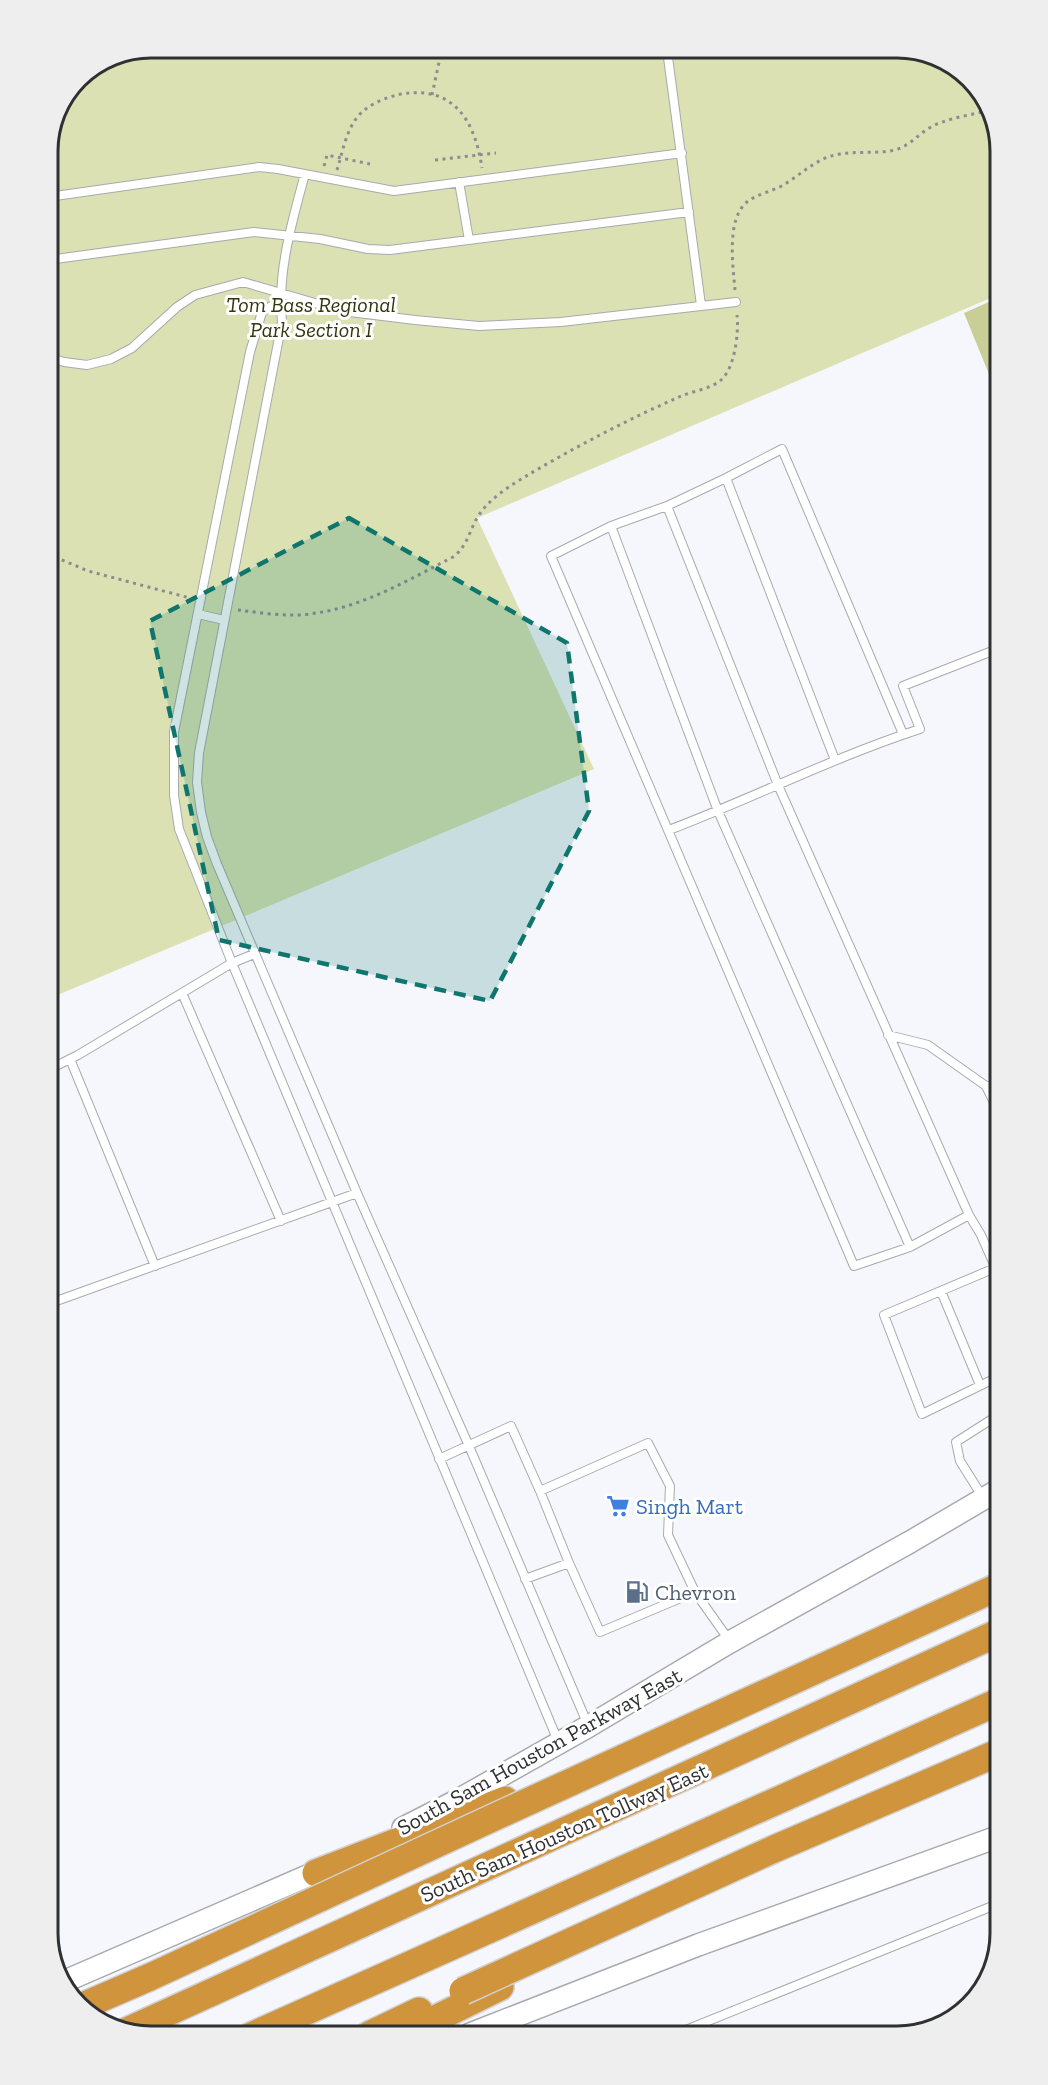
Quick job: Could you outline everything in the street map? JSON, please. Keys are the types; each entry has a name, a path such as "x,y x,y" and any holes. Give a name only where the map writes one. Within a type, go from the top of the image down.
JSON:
{"highway":[{"path":"90,2003 989,1591"},
{"path":"316,1873 598,1763 989,1601"},
{"name":"South Sam Houston Tollway East","path":"139,2025 989,1637"},
{"path":"273,2026 989,1706"},
{"path":"421,2026 989,1747"},
{"path":"388,2026 774,1848 989,1757"}],"main road":[{"name":"South Sam Houston Parkway East","path":"70,1979 316,1873 458,1800 989,1495"},
{"path":"504,2026 698,1945 989,1840"}],"lane":[{"path":"668,59 701,305"},
{"path":"59,194 259,167 393,191 682,153"},
{"path":"305,174 289,235 280,298 282,322 198,753 197,782 207,837 254,954 589,1726"},
{"path":"459,182 469,240"},
{"path":"59,259 254,232 320,238 368,249 379,249 689,212"},
{"path":"59,360 87,365 111,359 132,348 177,307 195,296 243,282 280,298 342,310 479,326 561,322 736,302"},
{"path":"280,298 262,312 250,352 174,732 174,795 179,829 232,963 558,1742"},
{"path":"903,734 782,449 667,506 610,526 551,556 854,1266 909,1247 969,1215"},
{"path":"726,478 836,760"},
{"path":"667,506 778,785 888,1035 989,1256"},
{"path":"610,526 718,811 909,1247"},
{"path":"198,614 224,620"},
{"path":"669,830 836,760 920,729 903,686 989,652"},
{"path":"58,1065 232,963 254,954"},
{"path":"182,993 281,1221"},
{"path":"888,1035 928,1045 986,1086 989,1092"},
{"path":"70,1059 155,1266"},
{"path":"58,1300 357,1193"},
{"path":"989,1271 884,1315 922,1414 989,1381"},
{"path":"940,1291 980,1385"},
{"path":"989,1421 957,1442 960,1461 989,1490"},
{"path":"439,1459 511,1426 600,1632 695,1592"},
{"path":"540,1491 648,1443 670,1486 668,1535 695,1592 730,1642"},
{"path":"525,1579 569,1563"},
{"path":"696,2026 989,1907"}],"path":[{"path":"432,95 440,58"},
{"path":"334,180 344,143 360,114 376,102 390,96 408,93 432,95 455,106 465,117 471,126 480,154 483,179"},
{"path":"226,608 291,615 315,614 372,597 453,557 467,543 480,512 497,496 527,475 680,396 720,381 727,373 732,363 738,321 732,244 741,208 748,201 784,185 826,157 841,153 896,150 944,121 980,112"},
{"path":"435,160 496,153"},
{"path":"321,177 327,154 370,164"},
{"path":"59,559 88,571 201,600"}],"highlighted area":[{"path":"349,518 567,643 589,811 490,1001 219,940 150,621"}],"green space":[{"name":"Tom Bass Regional Park Section I","path":"152,58 902,59 915,60 943,71 970,95 977,105 988,133 989,299 477,518 594,769 59,995 59,146 68,110 90,82 105,71 122,63"},
{"path":"989,302 989,374 964,313"}],"place":[{"name":"Singh Mart","path":"618,1506"},
{"name":"Chevron","path":"637,1592"}]}
